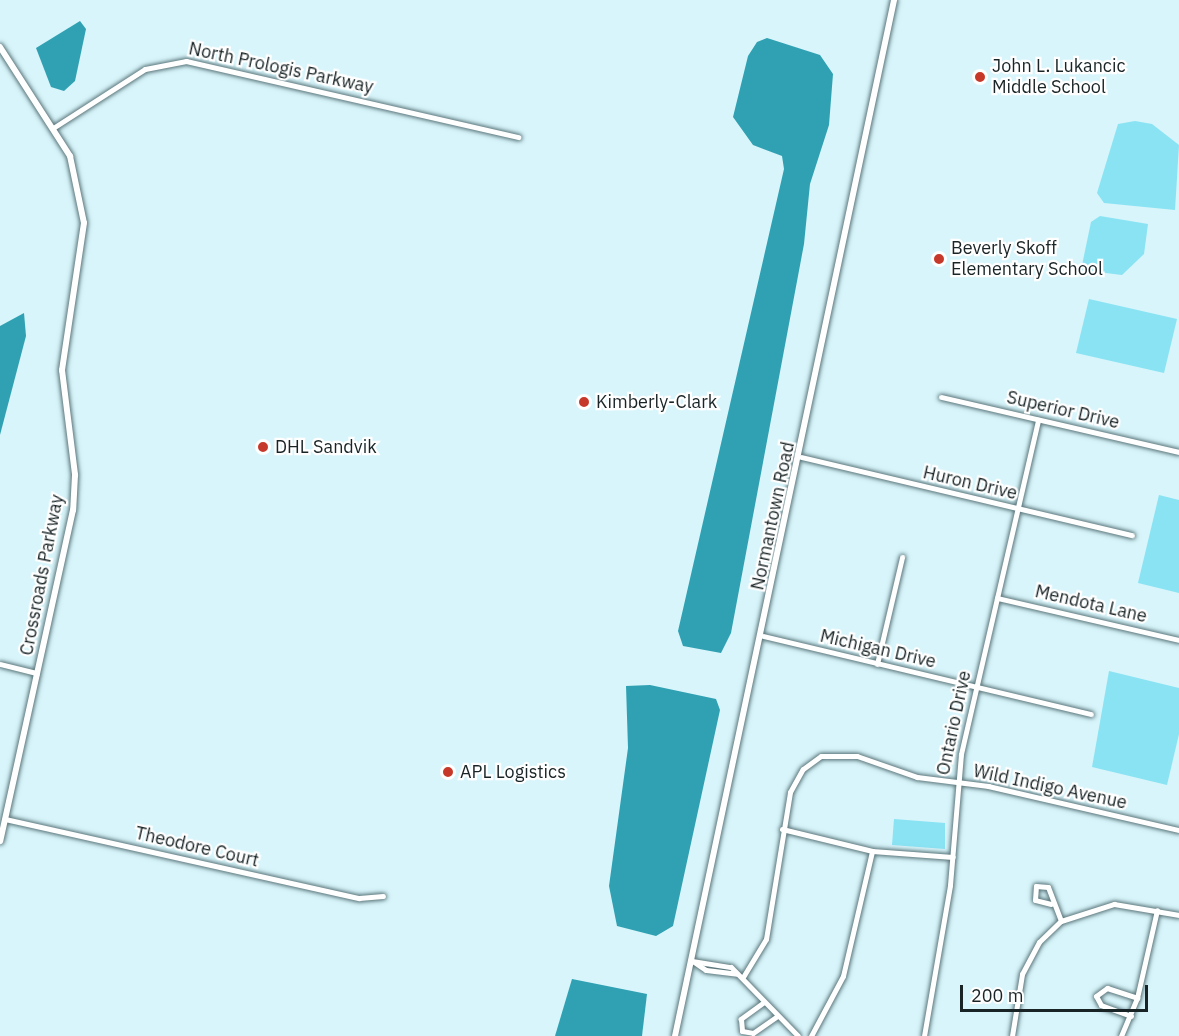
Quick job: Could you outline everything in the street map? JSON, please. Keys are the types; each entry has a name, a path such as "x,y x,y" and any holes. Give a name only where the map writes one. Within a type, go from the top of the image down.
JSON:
{"street":[{"name":"Normantown Road","path":"675,1036 801,458 894,0"},
{"name":"Crossroads Parkway","path":"0,47 70,156 84,223 62,370 75,475 73,510 0,840"},
{"name":"North Prologis Parkway","path":"53,128 145,69 186,62 518,137"},
{"name":"Superior Drive","path":"941,397 1179,452"},
{"name":"Ontario Drive","path":"924,1036 953,857 956,784 976,687 1038,420"},
{"name":"Huron Drive","path":"801,458 1132,535"},
{"path":"877,664 902,557"},
{"name":"Mendota Lane","path":"997,598 1179,640"},
{"name":"Michigan Drive","path":"763,636 1091,714"},
{"path":"0,664 37,673"},
{"name":"Wild Indigo Avenue","path":"782,830 793,785 812,761 850,754 917,777 1001,789 1179,830"},
{"name":"Theodore Court","path":"5,819 359,898 383,896"},
{"path":"740,976 766,939 782,830 872,851 953,857"},
{"path":"811,1036 843,976 872,851"},
{"path":"1051,904 1061,921"},
{"path":"1012,1036 1022,974 1039,942 1061,921 1097,905 1157,910 1179,915"},
{"path":"1121,1036 1137,998 1157,910"},
{"path":"692,961 731,967 776,1017 798,1036"},
{"path":"1131,1016 1101,1005 1096,996 1107,988 1137,998"},
{"path":"764,1002 741,1019 742,1031 753,1033 776,1017"}],"shaded area":[{"path":"80,21 86,29 75,81 64,91 51,87 36,48"},
{"path":"767,38 820,55 833,74 829,125 810,184 804,244 731,633 721,653 683,646 678,631 784,169 782,156 753,145 733,117 748,56 757,42"},
{"path":"1135,121 1152,124 1179,145 1175,210 1104,203 1097,193 1118,124"},
{"path":"1100,216 1148,224 1144,254 1122,275 1081,270 1091,222"},
{"path":"1089,299 1177,319 1164,373 1076,353"},
{"path":"24,313 26,336 0,435 0,326"},
{"path":"1159,495 1179,500 1179,593 1138,583"},
{"path":"1109,671 1179,688 1179,734 1167,785 1092,767"},
{"path":"650,685 716,699 720,710 673,926 656,936 617,926 609,886 628,748 626,686"},
{"path":"894,819 945,823 945,849 892,845"},
{"path":"572,979 647,994 642,1036 555,1036"}],"place":[{"name":"John L. Lukancic Middle School","path":"980,77"},
{"name":"Beverly Skoff Elementary School","path":"939,259"},
{"name":"Kimberly-Clark","path":"584,402"},
{"name":"DHL Sandvik","path":"263,447"},
{"name":"APL Logistics","path":"448,772"}]}
